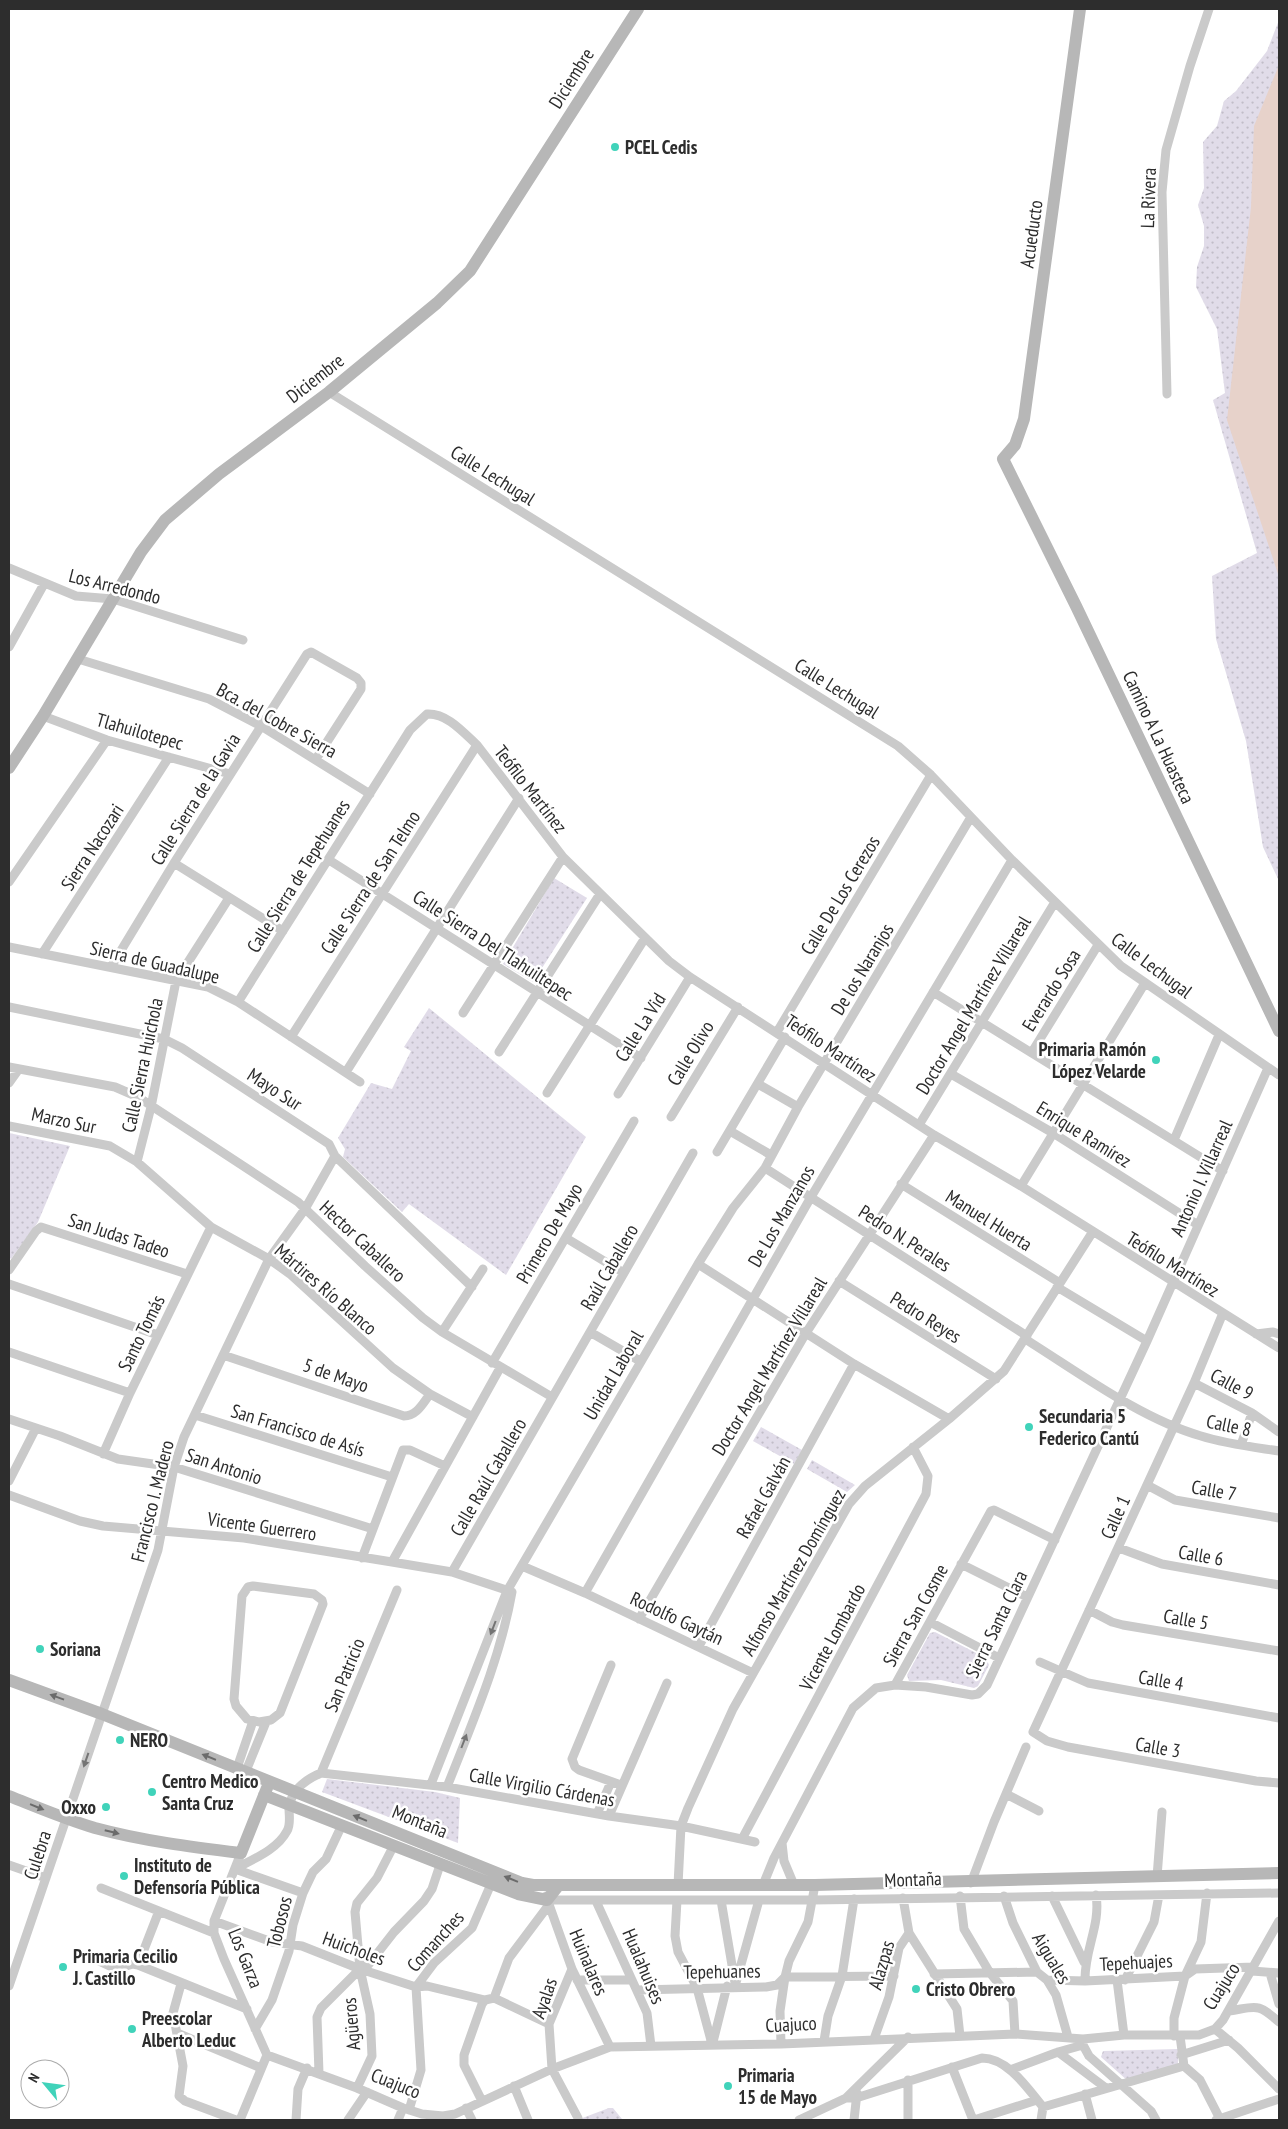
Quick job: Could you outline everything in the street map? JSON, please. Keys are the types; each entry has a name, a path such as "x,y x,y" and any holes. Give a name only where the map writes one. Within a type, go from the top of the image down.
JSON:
{"street":[{"name":"Diciembre","path":"9,767 78,659 141,552 165,520 219,474 329,392 437,303 470,271 638,9"},
{"name":"Acueducto","path":"1003,459 1015,445 1024,419 1080,9"},
{"name":"La Rivera","path":"1167,394 1162,192 1166,150 1190,66 1209,9"},
{"name":"Calle Lechugal","path":"329,392 898,746 931,775 1012,860 1121,966 1279,1075"},
{"name":"Camino A La Huasteca","path":"1003,459 1079,612 1279,1031"},
{"name":"Los Arredondo","path":"9,568 76,596 113,599 243,640"},
{"path":"9,647 44,584"},
{"name":"Calle Sierra de la Gavia","path":"111,967 174,863 306,654 311,652 358,678 361,683 361,689 316,759"},
{"name":"Bca. del Cobre Sierra","path":"78,659 209,699 261,726 370,794"},
{"name":"Teófilo Martínez","path":"370,794 410,730 427,714 435,714 446,719 476,746 519,798 563,857 645,938 690,977 781,1034 934,1135 1021,1186 1092,1233 1279,1348"},
{"name":"Tlahuilotepec","path":"43,716 107,740 230,774"},
{"path":"9,882 107,740"},
{"name":"Calle Sierra de San Telmo","path":"291,1036 476,746"},
{"name":"Sierra Nacozari","path":"42,954 169,757"},
{"name":"Calle De Los Cerezos","path":"717,1152 758,1084 781,1034 931,775"},
{"name":"Calle Sierra de Tepehuanes","path":"238,1002 370,794"},
{"path":"346,1072 519,798"},
{"name":"De los Naranjos","path":"750,1187 765,1168 798,1107 971,817"},
{"path":"463,1012 563,857"},
{"name":"Calle Sierra Del Tlahuiltepec","path":"329,860 641,1058"},
{"name":"De Los Manzanos","path":"585,1593 752,1298 1012,860"},
{"path":"174,863 283,931"},
{"path":"499,1052 600,894"},
{"name":"Calle Sierra Huichola","path":"137,1162 151,1107 176,981 229,898"},
{"name":"Doctor Angel Martínez Villareal","path":"919,1125 1055,902"},
{"path":"547,1093 645,938"},
{"name":"Everardo Sosa","path":"1032,1052 1098,945"},
{"name":"Sierra de Guadalupe","path":"9,947 208,986 238,1002 360,1082"},
{"name":"Calle La Vid","path":"618,1094 690,977"},
{"path":"1021,1186 1145,983"},
{"path":"933,992 1223,1170"},
{"name":"Mayo Sur","path":"9,1007 164,1039 182,1048 329,1144 335,1156 472,1287"},
{"name":"Calle Olivo","path":"671,1117 738,1007"},
{"path":"1174,1140 1219,1035"},
{"name":"Hector Caballero","path":"9,1067 115,1087 138,1097 298,1202 401,1299 442,1332 552,1397"},
{"name":"Antonio I. Villarreal","path":"1076,1492 1147,1341 1268,1068"},
{"path":"9,1083 19,1069"},
{"name":"Enrique Ramírez","path":"951,1074 1052,1133 1198,1225"},
{"path":"758,1084 798,1107"},
{"name":"Primero De Mayo","path":"392,1562 473,1417 496,1365 634,1120"},
{"name":"Marzo Sur","path":"9,1126 110,1146 137,1162"},
{"path":"730,1131 771,1155"},
{"name":"Doctor Angel Martínez Villareal","path":"639,1619 806,1334 934,1135"},
{"name":"Raúl Caballero","path":"552,1397 693,1153"},
{"name":"Francisco I. Madero","path":"66,1819 158,1550 174,1467 195,1415 269,1259 305,1209 335,1156"},
{"name":"Mártires Río Blanco","path":"137,1162 211,1227 269,1259 314,1295 383,1360 430,1394 473,1417"},
{"name":"Pedro N. Perales","path":"765,1168 1120,1398 1173,1426"},
{"name":"Manuel Huerta","path":"901,1184 1147,1341"},
{"name":"Unidad Laboral","path":"431,1784 510,1589 522,1566 698,1264 733,1208 750,1187"},
{"name":"Santo Tomás","path":"103,1454 158,1334 211,1227"},
{"name":"San Judas Tadeo","path":"10,1266 36,1231 41,1228 187,1274"},
{"name":"Alfonso Martínez Domínguez","path":"678,1885 681,1826 734,1709 849,1504 865,1486 996,1379 1013,1359 1092,1233"},
{"path":"566,1238 624,1273"},
{"path":"698,1264 854,1364 949,1419"},
{"path":"442,1332 483,1268"},
{"name":"Pedro Reyes","path":"839,1281 996,1379"},
{"path":"9,1284 158,1334"},
{"name":"Calle 1","path":"1033,1732 1194,1383 1223,1313"},
{"path":"590,1332 640,1361"},
{"path":"1256,1334 1272,1332 1279,1334"},
{"path":"9,1352 130,1393"},
{"name":"5 de Mayo","path":"223,1355 404,1416 418,1410 430,1394"},
{"name":"Rafael Galván","path":"699,1646 854,1364"},
{"name":"Calle 9","path":"1194,1383 1252,1413 1279,1432"},
{"name":"Calle Raúl Caballero","path":"452,1572 552,1397"},
{"path":"1241,1445 1252,1413"},
{"name":"San Francisco de Asís","path":"195,1415 392,1477"},
{"name":"San Antonio","path":"9,1419 103,1454 131,1462 174,1467 373,1529"},
{"name":"Calle 8","path":"1173,1426 1201,1436 1279,1451"},
{"path":"9,1481 36,1428"},
{"name":"Vicente Lombardo","path":"742,1839 926,1494 928,1476 913,1447"},
{"path":"362,1558 400,1455 406,1450 446,1466"},
{"name":"Calle 7","path":"1147,1485 1175,1500 1279,1518"},
{"name":"Sierra Santa Clara","path":"895,1685 944,1688 978,1694 987,1685 1076,1492"},
{"name":"Vicente Guerrero","path":"9,1495 80,1521 103,1526 244,1538 452,1572 510,1589"},
{"name":"Sierra San Cosme","path":"763,1885 782,1843 854,1708 876,1688 895,1685 991,1511 994,1510 1055,1540"},
{"name":"Calle 6","path":"1118,1548 1162,1564 1279,1585"},
{"path":"961,1564 1028,1597"},
{"name":"Rodolfo Gaytán","path":"522,1566 585,1593 753,1673"},
{"path":"241,1769 266,1722 280,1713 322,1610 322,1600 314,1594 253,1586 248,1587 242,1596 234,1699 238,1710 253,1721 266,1722"},
{"name":"Unidad Laboral","path":"447,1787 490,1678 503,1636 510,1589"},
{"name":"San Patricio","path":"321,1772 397,1590"},
{"name":"Calle 5","path":"1089,1610 1112,1622 1123,1625 1279,1651"},
{"path":"930,1622 999,1658"},
{"name":"Calle 4","path":"1040,1662 1088,1682 1110,1688 1279,1718"},
{"path":"611,1665 572,1759 575,1767 579,1770 621,1785"},
{"name":"Montaña","path":"9,1680 102,1714 241,1769 522,1883 544,1887 971,1883 1279,1873"},
{"path":"609,1816 666,1683"},
{"path":"241,1769 253,1721"},
{"name":"Calle 3","path":"1033,1732 1047,1740 1068,1747 1256,1781 1279,1783"},
{"path":"971,1883 1026,1748"},
{"path":"235,1869 269,1850 280,1841 289,1829 289,1805 296,1791 303,1783 321,1772"},
{"name":"Calle Virgilio Cárdenas","path":"321,1772 431,1784 597,1814 681,1826 755,1842"},
{"name":"Los Garza","path":"267,2055 214,1933 214,1921 270,1781"},
{"path":"597,1814 611,1782"},
{"path":"1006,1794 1039,1812"},
{"name":"Montaña","path":"264,1795 440,1865 548,1903 1279,1893"},
{"path":"9,1796 66,1819 129,1836 186,1847 241,1853"},
{"path":"336,1825 338,1809"},
{"path":"1157,1877 1162,1812"},
{"name":"Culebra","path":"9,1986 12,1968 66,1819"},
{"name":"Tobosos","path":"255,2029 272,2000 291,1946 293,1924 303,1893 313,1872 326,1860 336,1825"},
{"path":"782,1843 784,1861 794,1884"},
{"path":"319,2073 318,2017 321,2008 360,1969 355,1912 357,1903 377,1878 393,1847"},
{"path":"9,1865 46,1878"},
{"name":"Agüeros","path":"357,2088 372,2056 370,2014 360,1969 369,1964 394,1932 424,1901 432,1889 440,1865"},
{"path":"235,1869 303,1893"},
{"path":"939,1883 939,1897"},
{"name":"Comanches","path":"406,2109 421,2070 416,1987 434,1963 472,1928 490,1884"},
{"path":"781,2044 780,2011 785,1977 789,1961 808,1922 815,1885"},
{"path":"482,2101 464,2065 464,2055 509,1958 558,1886"},
{"name":"Huinalares","path":"544,1887 572,1969 610,2047"},
{"path":"100,1888 214,1933"},
{"path":"1207,1893 1202,1942 1185,1976 1174,2018 1184,2066 1200,2080 1218,2119 1279,2099"},
{"path":"1085,1981 1084,1962 1097,1919 1096,1895"},
{"path":"1124,2036 1121,1980 1154,1922 1159,1895"},
{"path":"960,1896 964,1928 990,1973 1013,2001 1015,2034"},
{"name":"Aiguales","path":"1004,1896 1013,1923 1037,1972 1047,1980 1062,2009 1068,2037"},
{"path":"1052,1896 1084,1962"},
{"name":"Alazpas","path":"874,2039 889,1997 900,1948 908,1933 903,1898"},
{"path":"824,2041 828,2016 842,1976 854,1899"},
{"path":"678,1900 675,1936 678,1952 697,1988 712,2044"},
{"path":"721,1900 731,1986"},
{"path":"712,2044 759,1900"},
{"name":"Hualahuises","path":"596,1901 647,2013 651,2046"},
{"path":"138,1965 159,1911"},
{"name":"Huicholes","path":"214,1921 272,1942 302,1946 360,1969 416,1987 427,1986 489,1999 549,2024"},
{"name":"Cuajuco","path":"267,2055 307,2068 406,2109 436,2118 455,2114 552,2069 610,2047 781,2044 908,2037 1015,2034 1068,2037 1083,2042 1124,2036 1199,2036 1215,2029 1229,2011 1279,1921"},
{"path":"908,1933 957,2009 960,2036"},
{"path":"88,1956 116,1969 133,1964 138,1965 181,1984 247,2009"},
{"name":"Ayalas","path":"552,2069 549,2024 572,1969"},
{"name":"Tepehuajes","path":"1047,1980 1121,1980 1185,1976 1195,1969 1253,1969 1275,1973"},
{"path":"934,1974 1037,1972"},
{"path":"1275,1973 1279,2004"},
{"name":"Tepehuanes","path":"637,1990 731,1986 766,1987 777,1985 785,1977 894,1976"},
{"path":"577,1980 632,1980"},
{"path":"181,1984 173,2012 183,2066 178,2096 184,2101 236,2120"},
{"path":"1229,2011 1258,2006 1264,2008 1279,2022"},
{"path":"1215,2029 1238,2048 1279,2089"},
{"path":"177,2033 261,2068"},
{"path":"799,2120 846,2098 908,2037"},
{"path":"1181,2055 1229,2040"},
{"path":"1010,2070 1083,2042 1089,2056 1119,2085 1151,2111 1156,2120"},
{"path":"1058,2052 1106,2088"},
{"path":"240,2120 267,2055"},
{"path":"846,2098 856,2098 908,2080 989,2058 1010,2070 1043,2107 1042,2120"},
{"path":"1043,2107 1184,2066"},
{"path":"952,2067 973,2120 1037,2100"},
{"path":"296,2120 298,2089 307,2068"},
{"path":"552,2069 578,2118"},
{"path":"908,2080 908,2120"},
{"path":"854,2120 856,2098 860,2084"},
{"path":"514,2086 528,2120"},
{"path":"348,2120 366,2092"},
{"path":"1085,2094 1092,2120"},
{"path":"466,2108 472,2120"},
{"path":"398,2120 406,2109"}],"shaded area":[{"path":"1279,20 1279,881 1263,847 1246,741 1216,639 1212,576 1257,553 1213,400 1225,393 1217,329 1196,287 1197,267 1204,246 1204,226 1198,205 1204,188 1203,142 1217,126 1224,101 1236,91 1267,51"},
{"path":"1279,65 1279,577 1227,420 1251,207 1254,126"},
{"path":"554,878 587,898 533,982 503,964"},
{"path":"429,1008 586,1137 506,1275 409,1204 402,1212 343,1157 345,1149 338,1138 371,1083 392,1089 411,1051 404,1047"},
{"path":"9,1133 70,1146 38,1222 11,1259 9,1257"},
{"path":"761,1427 802,1450 794,1464 753,1441"},
{"path":"812,1460 855,1485 847,1492 807,1469"},
{"path":"935,1632 986,1658 989,1665 978,1686 974,1688 941,1680 909,1681 907,1675 930,1633"},
{"path":"327,1779 435,1792 460,1798 458,1843 322,1792"},
{"path":"1178,2049 1178,2065 1128,2081 1101,2057 1103,2051"},
{"path":"613,2108 622,2119 577,2120"}],"place":[{"name":"PCEL Cedis","path":"615,147"},
{"name":"Primaria Ramón López Velarde","path":"1156,1060"},
{"name":"Secundaria 5 Federico Cantú","path":"1029,1427"},
{"name":"Soriana","path":"40,1649"},
{"name":"NERO","path":"120,1740"},
{"name":"Centro Medico Santa Cruz","path":"152,1792"},
{"name":"Oxxo","path":"106,1807"},
{"name":"Instituto de Defensoría Pública","path":"124,1876"},
{"name":"Primaria Cecilio J. Castillo","path":"63,1967"},
{"name":"Cristo Obrero","path":"916,1989"},
{"name":"Preescolar Alberto Leduc","path":"132,2029"},
{"name":"Primaria 15 de Mayo","path":"728,2086"}]}
